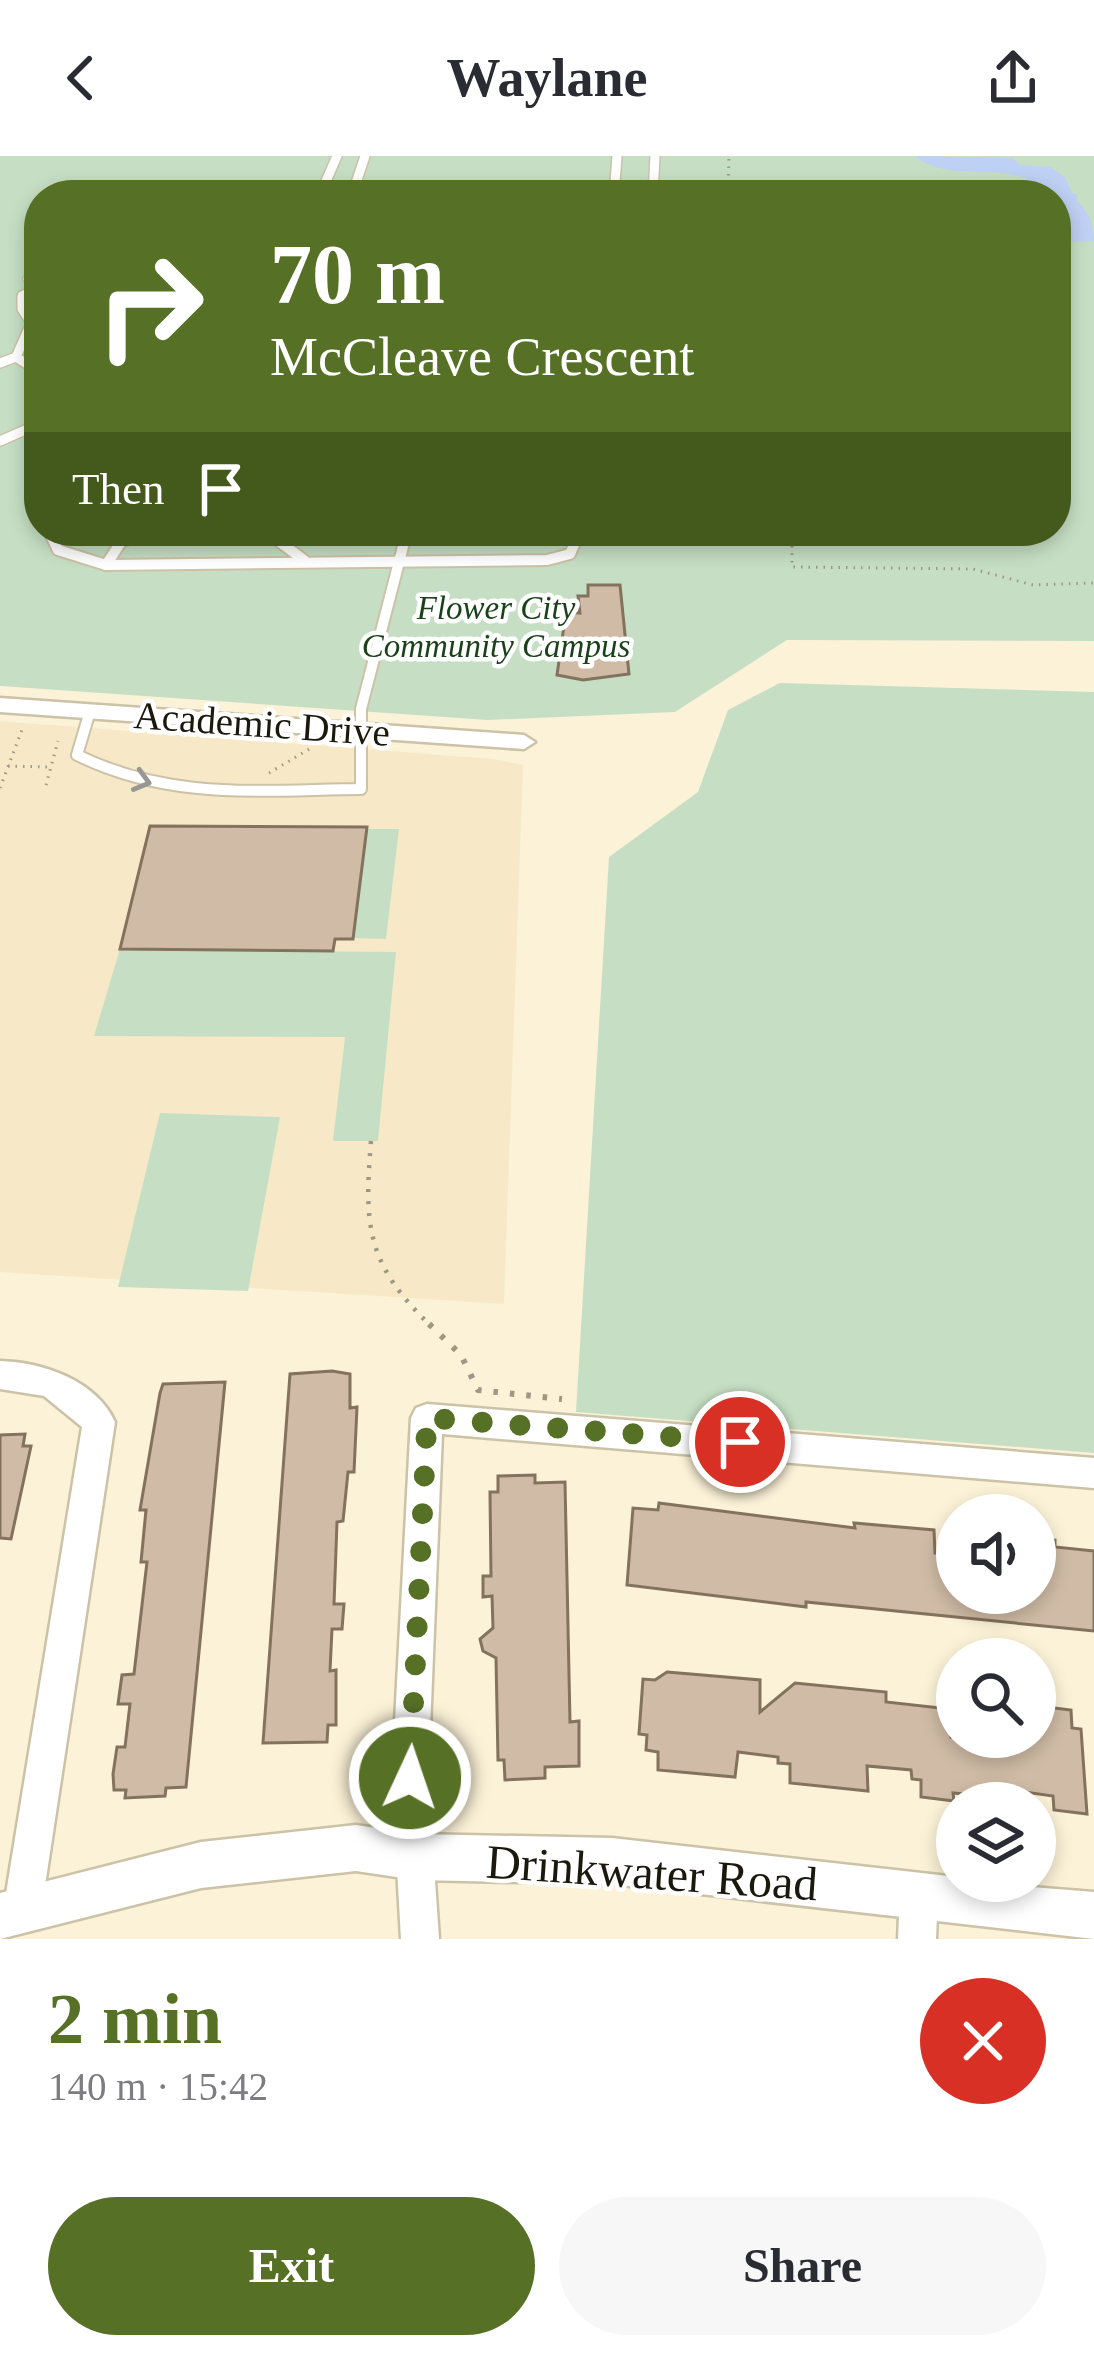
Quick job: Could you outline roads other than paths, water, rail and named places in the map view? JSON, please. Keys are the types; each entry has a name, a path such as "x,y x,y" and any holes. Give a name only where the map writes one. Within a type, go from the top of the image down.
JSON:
{"street":[{"name":"Academic Drive","path":"0,705 524,742"},
{"path":"0,1375 22,1374 53,1383 79,1400 99,1422 11,1915"},
{"path":"420,1939 410,1778 427,1418 1094,1473"},
{"name":"Drinkwater Road","path":"11,1915 141,1879 255,1856 356,1848 417,1857 612,1861 918,1916 1094,1916"}],"lane":[{"path":"0,363 16,357 24,339"},
{"path":"16,357 24,362"},
{"path":"56,546 106,565 547,560 570,554 573,546"},
{"path":"106,565 118,546"},
{"path":"286,546 305,560"},
{"path":"90,711 77,755 116,773 189,791 361,789 361,709 403,546"}],"water":[{"path":"915,156 1013,158 1020,165 1050,167 1066,180 1028,180 928,164"},
{"path":"1071,191 1090,219 1094,242 1071,241"}],"park label":[{"name":"Flower City Community Campus","path":"496,626"}]}
